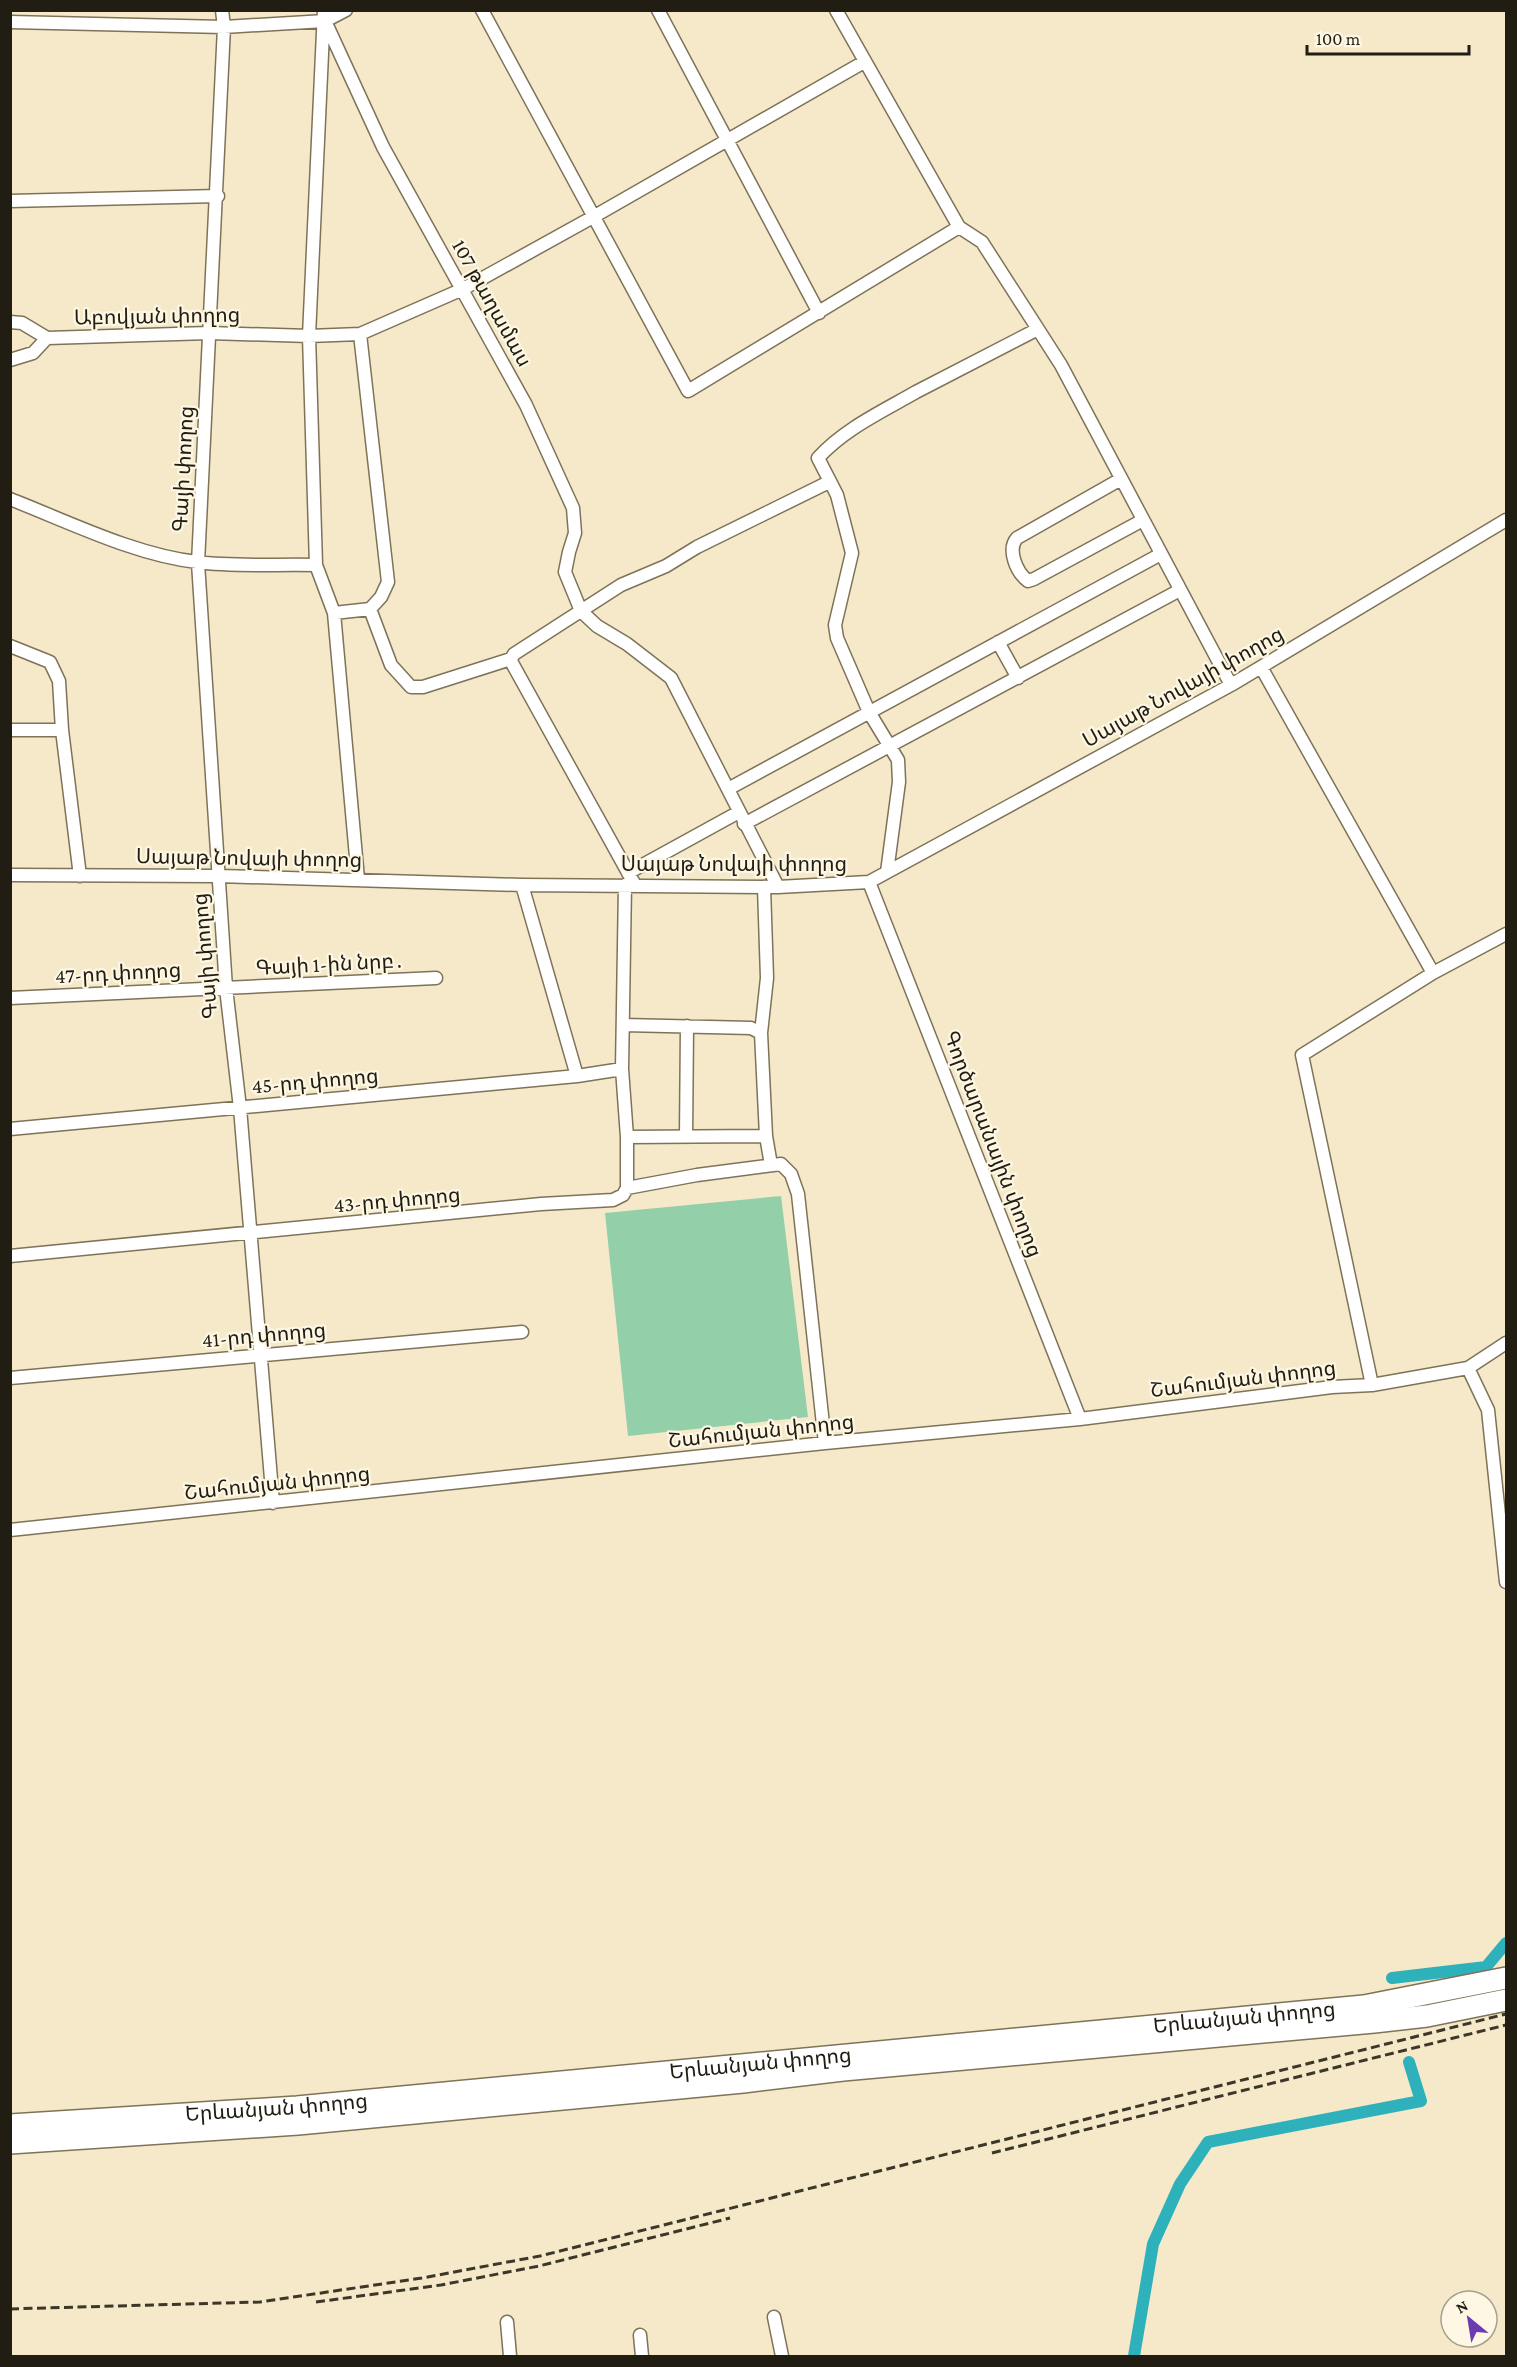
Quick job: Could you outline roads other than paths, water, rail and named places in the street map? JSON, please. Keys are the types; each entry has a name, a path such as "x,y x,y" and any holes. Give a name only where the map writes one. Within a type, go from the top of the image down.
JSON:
{"highway":[{"name":"Երևանյան փողոց","path":"10,2144 495,2097 843,2070 1255,2024 1364,2006 1506,1978"},
{"name":"Երևանյան փողոց","path":"1255,2024 1427,2016 1506,2000"},
{"name":"Երևանյան փողոց","path":"10,2125 297,2115"}],"street":[{"path":"209,333 218,196 224,27 222,10"},
{"path":"10,22 224,27 324,16 346,10"},
{"path":"482,10 688,391 959,227"},
{"path":"658,10 819,313"},
{"path":"836,10 959,227 982,242 1061,366 1231,685"},
{"path":"324,16 309,336 316,565 333,613 358,879"},
{"name":"107 թաղամաս","path":"324,16 383,147 526,405 573,508 576,532 569,552 566,572 581,611"},
{"path":"333,613 370,609 381,597 388,582 360,334 463,289 864,62"},
{"path":"10,201 218,196"},
{"name":"Աբովյան փողոց","path":"10,322 22,323 47,338 209,333 309,336 360,334"},
{"path":"887,872 899,782 898,760 869,712 837,638 835,625 852,553 842,510 818,459 827,448 848,432 890,406 1038,329"},
{"name":"Գայի փողոց","path":"209,333 198,563 226,988 240,1108 273,1503"},
{"path":"10,360 33,352 47,338"},
{"path":"1121,479 1012,543 1011,550 1024,579 1028,581 1034,579 1143,520"},
{"path":"370,609 391,665 411,687 423,687 511,659 514,654 621,585 666,566 697,547 829,482"},
{"path":"10,499 144,551 198,563 316,565"},
{"name":"Սայաթ Նովայի փողոց","path":"10,875 218,876 522,885 629,881 764,887 869,882 1231,685 1506,520"},
{"path":"728,789 1161,554"},
{"path":"629,881 742,818 891,746 1180,590"},
{"path":"581,611 597,626 627,644 671,678 778,887"},
{"path":"998,642 1018,678"},
{"path":"10,646 50,662 59,681 62,730 80,876"},
{"path":"511,659 629,881 622,1069 627,1137 627,1188"},
{"path":"1261,667 1433,973"},
{"path":"10,730 62,730"},
{"name":"Գործարանային փողոց","path":"869,882 1080,1419"},
{"path":"522,885 577,1076"},
{"path":"764,887 767,978 761,1033 766,1136 776,1165 791,1174 798,1194 825,1443"},
{"path":"1372,1385 1302,1055 1433,973 1506,934"},
{"name":"Գայի 1-ին նրբ․","path":"226,988 436,978"},
{"name":"47-րդ փողոց","path":"10,998 226,988"},
{"path":"624,1025 751,1028 761,1033"},
{"path":"686,1137 687,1026"},
{"name":"45-րդ փողոց","path":"10,1129 577,1076 622,1069"},
{"path":"627,1137 766,1136"},
{"name":"43-րդ փողոց","path":"10,1256 541,1204 613,1200 623,1195 627,1188 697,1175 776,1165"},
{"name":"41-րդ փողոց","path":"10,1378 522,1332"},
{"name":"Շահումյան փողոց","path":"10,1530 825,1443 1080,1419 1332,1387 1372,1385 1468,1368 1506,1343"},
{"path":"1468,1368 1488,1410 1506,1582"},
{"path":"774,2317 782,2356"},
{"path":"507,2322 510,2356"},
{"path":"640,2336 642,2356"}],"waterway":[{"path":"1392,1978 1486,1967 1506,1943"},
{"path":"1134,2356 1153,2244 1180,2184 1208,2142 1421,2101 1409,2062"}],"railway":[{"path":"10,2309 260,2302 422,2278 540,2256 1506,2014"},
{"path":"992,2153 1506,2025"},
{"path":"316,2302 441,2285 539,2266 730,2218"}]}
